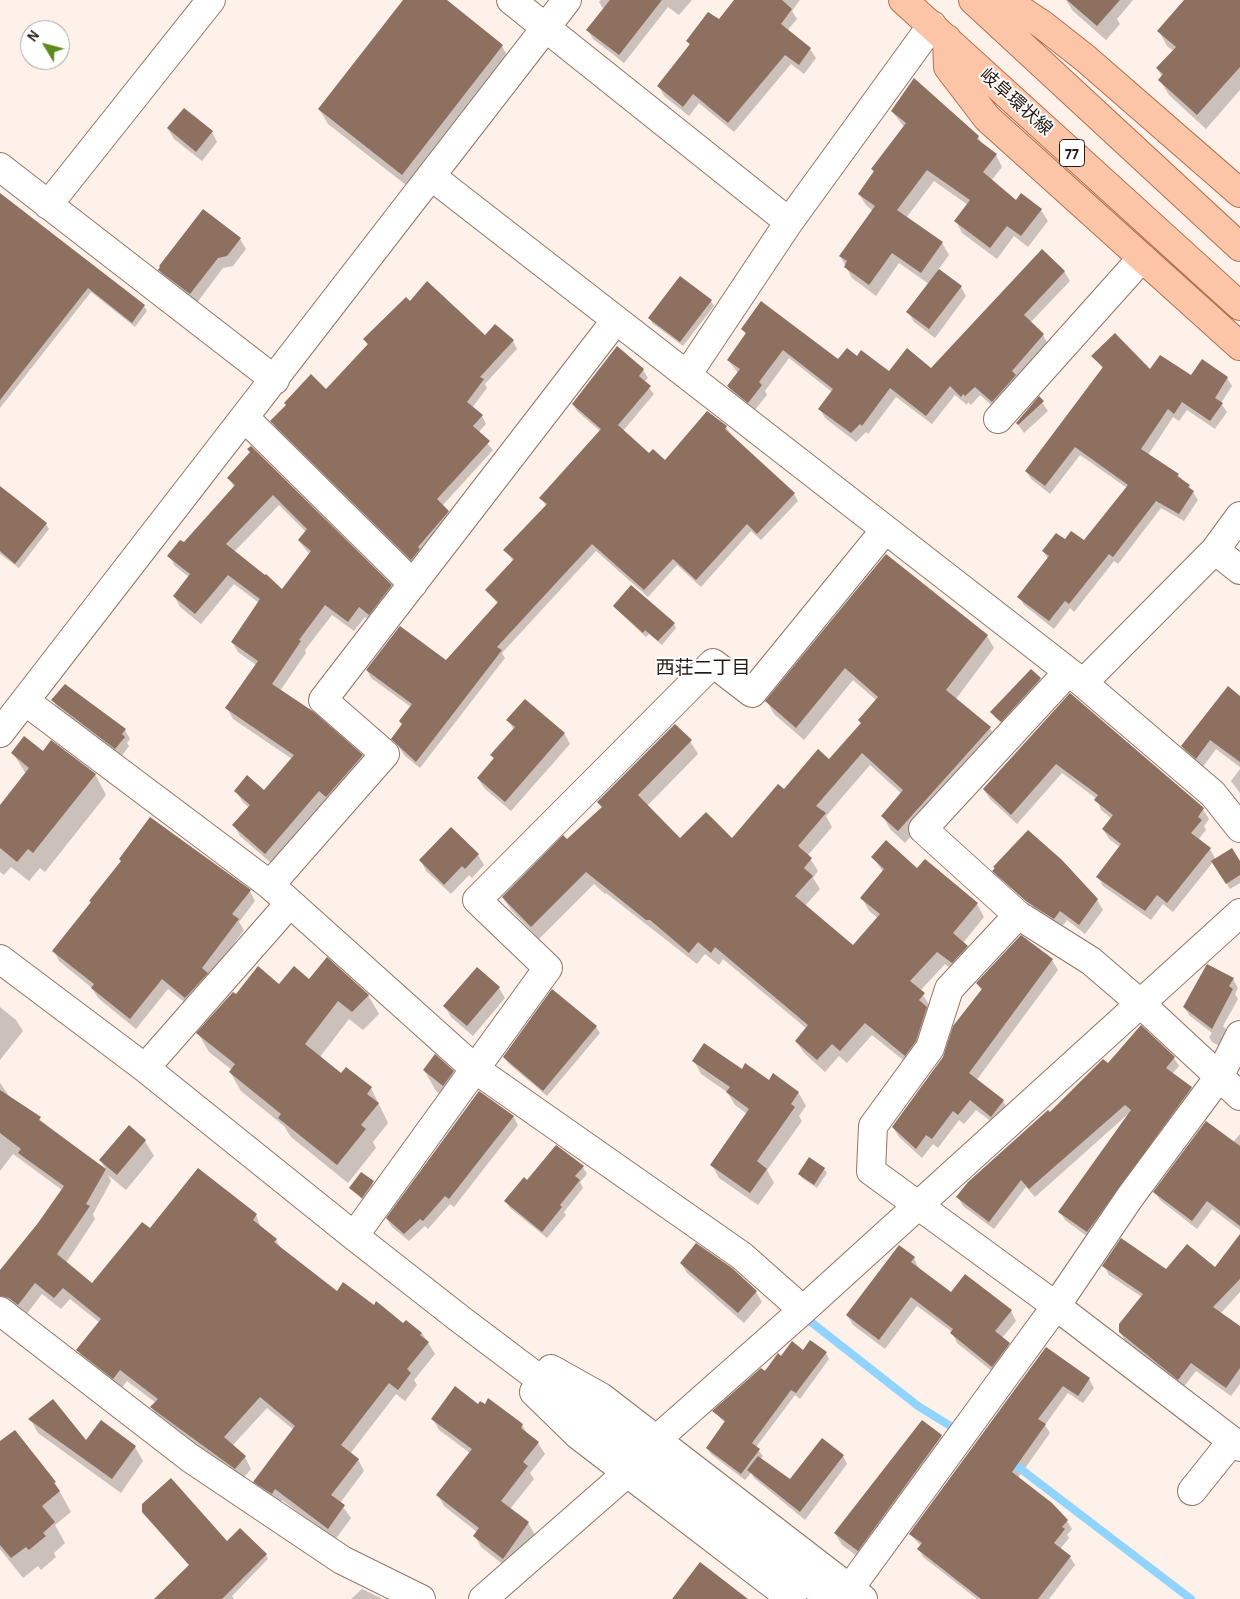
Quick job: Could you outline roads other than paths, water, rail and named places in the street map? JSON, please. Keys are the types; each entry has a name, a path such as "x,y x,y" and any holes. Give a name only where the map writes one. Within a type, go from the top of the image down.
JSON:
{"main road":[{"name":"岐阜環状線","path":"903,0 1240,306"},
{"path":"975,2 995,2 1016,7 1044,25 1085,58 1240,193"},
{"name":"77","path":"975,2 1240,247"},
{"path":"939,32 948,67 987,118 1240,346"}],"street":[{"path":"48,205 212,0"},
{"path":"511,0 789,222"},
{"path":"0,733 275,380 567,0"},
{"path":"687,375 789,222 939,32"},
{"path":"0,168 275,380"},
{"path":"431,176 1076,678 1214,794 1240,828"},
{"path":"998,419 1142,258"},
{"path":"270,885 385,754 323,700 616,320"},
{"path":"245,418 413,584"},
{"path":"1240,516 1215,550 1076,678 923,829 1018,915 1091,961 1141,1004 1240,1096"},
{"path":"354,1236 548,968 477,900 713,663 752,693 885,530"},
{"path":"1215,550 1240,570"},
{"path":"26,701 270,885 475,1069 742,1256 803,1310"},
{"path":"146,1068 290,903"},
{"path":"656,1440 803,1310 1240,912"},
{"path":"1018,915 949,989 930,1048 873,1126 871,1171 1056,1306 1236,1444 1192,1491"},
{"path":"0,959 146,1068 460,1319 600,1423 846,1596"},
{"path":"846,1596 1056,1306 1130,1197 1219,1077 1240,1035"},
{"path":"0,1310 190,1458 342,1560 421,1599"},
{"path":"460,1319 601,1397 846,1596"},
{"path":"460,1319 578,1435 792,1599"},
{"path":"483,1599 627,1473"}],"waterway":[{"path":"811,1322 918,1406 952,1427"},
{"path":"1009,1460 1191,1599"}],"district":[{"name":"西荘二丁目","path":"703,668"}]}
